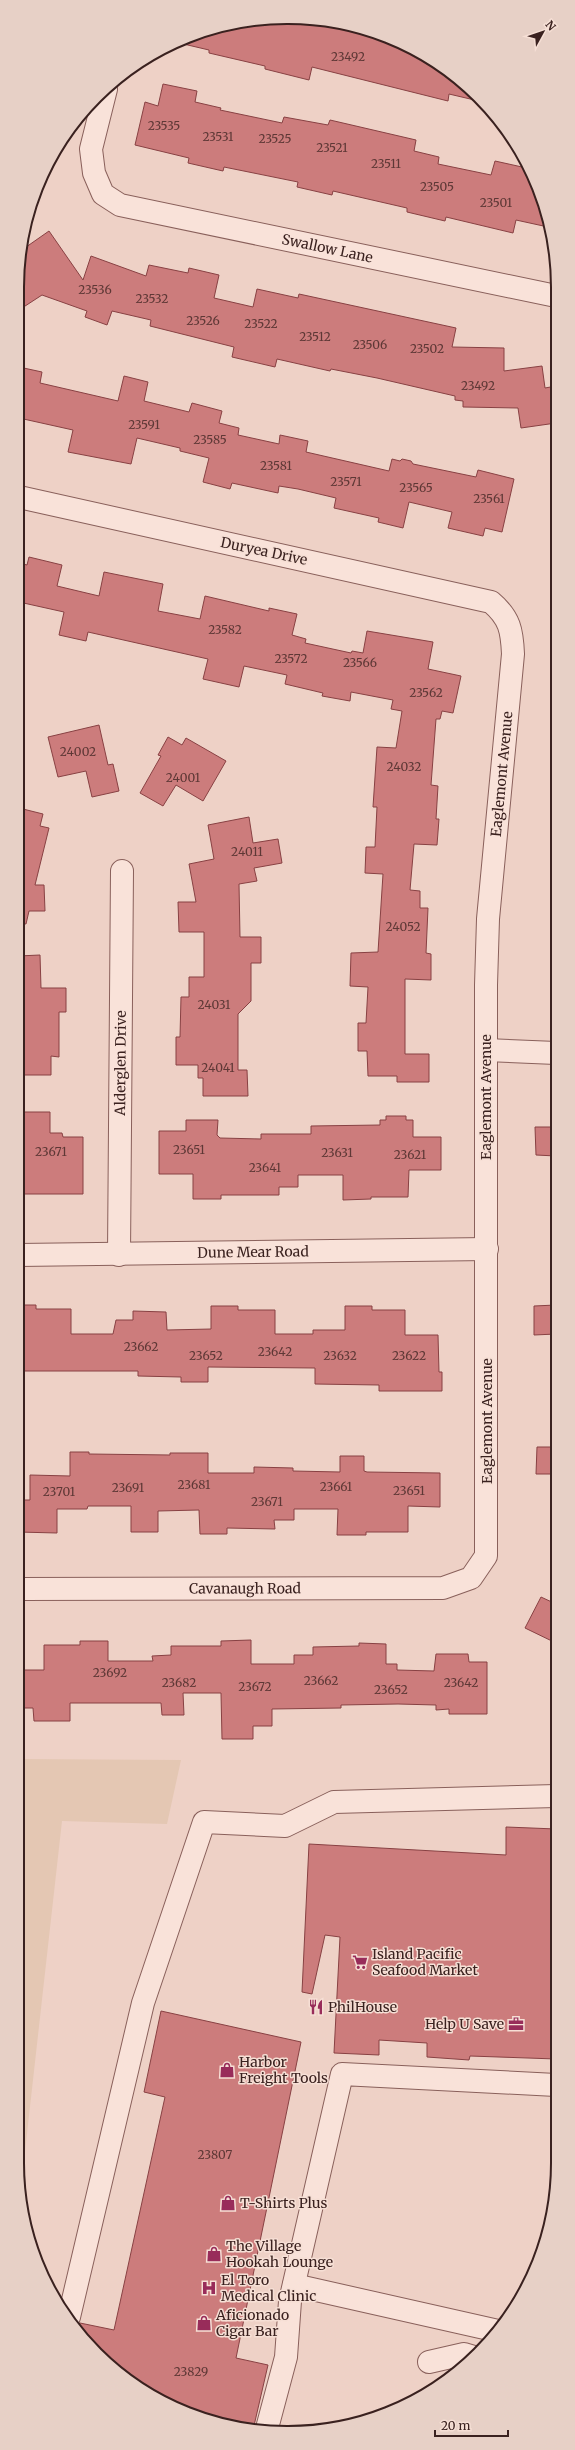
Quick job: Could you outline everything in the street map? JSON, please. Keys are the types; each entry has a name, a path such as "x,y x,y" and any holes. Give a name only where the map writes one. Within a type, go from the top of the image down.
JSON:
{"street":[{"name":"Swallow Lane","path":"104,99 91,149 94,173 103,194 120,205 551,295"},
{"name":"Duryea Drive","path":"24,499 492,602 504,614"},
{"name":"Eaglemont Avenue","path":"471,1578 486,1556 487,1548 486,1050 488,919 513,654 512,632 504,614"},
{"name":"Alderglen Drive","path":"119,1255 122,871"},
{"path":"486,1050 551,1053"},
{"name":"Dune Mear Road","path":"24,1255 119,1255 487,1249"},
{"name":"Cavanaugh Road","path":"24,1589 443,1588 471,1578"},
{"path":"70,2312 143,2002 204,1822 285,1826 334,1802 551,1796"},
{"path":"268,2425 286,2357 290,2301 342,2074 551,2085"},
{"path":"294,2285 491,2330"},
{"path":"429,2362 464,2354 468,2355"}],"shaded area":[{"path":"24,1759 181,1760 167,1824 62,1821 24,2160"}],"building":[{"path":"288,24 322,26 339,29 372,38 404,51 434,68 472,100 449,94 448,101 312,67 309,80 265,69 265,66 209,53 209,50 186,45 219,33 253,26"},
{"path":"163,84 197,91 195,102 221,108 220,110 282,123 284,117 328,125 330,120 416,140 414,151 439,157 438,164 491,175 495,161 522,167 537,203 544,226 516,220 513,233 446,217 445,221 407,212 407,208 333,191 332,195 297,187 298,182 224,167 223,171 188,163 189,158 135,145 145,102 158,106"},
{"path":"49,231 83,280 91,256 146,276 149,265 188,273 189,268 219,275 214,298 253,307 257,289 298,298 299,294 456,328 452,347 504,348 504,371 542,366 545,388 551,387 551,424 521,428 518,408 463,407 463,401 455,400 455,396 377,378 331,369 330,371 277,359 275,367 232,357 234,347 150,326 151,320 112,311 107,325 85,317 87,311 42,295 24,307 27,246"},
{"path":"24,368 42,372 40,383 118,401 124,376 148,382 144,401 189,412 192,403 222,411 219,423 239,428 238,435 279,444 280,435 308,441 306,452 389,471 392,459 400,461 402,459 411,461 413,464 476,477 478,470 514,479 502,532 485,528 483,536 448,528 452,512 409,502 403,528 378,522 379,518 334,508 336,498 298,489 279,486 278,493 232,483 230,489 203,482 209,458 180,451 180,448 137,438 131,464 68,452 73,430 24,419"},
{"path":"29,557 62,565 57,586 99,596 104,572 163,584 158,611 200,619 205,596 269,611 269,608 297,614 292,635 306,639 305,643 351,653 352,651 363,653 367,631 433,642 428,669 461,676 453,713 442,711 440,719 436,719 431,785 438,786 436,819 439,819 437,845 414,844 410,890 420,891 420,908 428,908 426,953 431,954 431,980 405,979 405,1054 429,1054 429,1082 397,1082 397,1076 368,1076 367,1051 358,1051 358,1023 366,1023 368,987 350,986 351,953 378,952 383,874 365,873 366,847 375,847 377,807 373,807 377,747 396,748 402,711 391,709 393,700 351,692 350,701 322,696 323,693 285,684 287,675 244,666 239,687 203,679 208,659 88,632 86,641 59,635 64,612 24,603 24,564 27,565"},
{"path":"99,725 108,765 113,764 119,791 92,797 86,771 58,777 48,737"},
{"path":"168,737 182,745 186,738 226,761 203,801 176,785 163,806 140,793 161,756 158,755"},
{"path":"24,809 43,814 40,826 49,828 35,885 44,885 45,911 29,911 26,924 24,924"},
{"path":"249,817 253,843 278,839 282,863 254,868 257,881 239,884 240,937 261,937 261,963 251,963 251,1001 238,1014 238,1070 247,1070 248,1096 203,1096 203,1078 198,1078 198,1065 176,1065 176,1037 180,1037 181,997 189,997 189,977 204,977 204,932 179,932 178,902 196,902 189,864 214,859 208,825"},
{"path":"40,955 41,988 66,988 66,1012 59,1012 59,1057 51,1056 51,1075 24,1075 24,956"},
{"path":"24,1112 50,1112 50,1133 62,1133 63,1137 83,1137 83,1194 24,1194"},
{"path":"386,1116 406,1116 406,1120 413,1120 413,1137 441,1137 441,1170 409,1170 408,1197 371,1197 371,1199 343,1200 343,1175 298,1175 298,1187 279,1187 279,1195 221,1195 221,1199 193,1199 193,1174 159,1174 159,1131 186,1131 186,1120 218,1120 217,1135 220,1138 261,1139 261,1134 311,1134 311,1126 380,1125 380,1120 386,1120"},
{"path":"535,1127 551,1127 551,1156 536,1155"},
{"path":"24,1305 36,1305 36,1309 71,1309 71,1334 113,1334 116,1320 133,1320 133,1311 166,1312 167,1330 211,1329 211,1306 238,1306 238,1310 275,1310 275,1334 313,1334 313,1330 345,1330 345,1306 372,1306 372,1310 405,1310 405,1335 438,1335 439,1372 442,1372 442,1391 379,1391 379,1385 315,1384 315,1368 208,1367 208,1382 181,1382 181,1377 138,1376 138,1371 24,1371"},
{"path":"551,1305 551,1334 534,1335 534,1306"},
{"path":"537,1447 551,1447 551,1474 536,1474"},
{"path":"70,1452 89,1452 89,1454 170,1455 170,1453 208,1453 208,1473 254,1473 254,1467 293,1468 293,1471 340,1472 340,1456 364,1456 364,1471 367,1472 440,1473 440,1507 408,1506 408,1532 366,1532 366,1535 337,1535 338,1509 294,1509 294,1520 274,1520 275,1529 227,1528 227,1534 200,1534 199,1510 158,1511 158,1532 131,1532 131,1506 88,1506 87,1509 57,1509 57,1533 24,1532 24,1500 30,1500 30,1475 70,1476"},
{"path":"541,1597 551,1602 551,1641 525,1628"},
{"path":"251,1640 251,1664 294,1664 294,1655 313,1655 313,1647 359,1646 359,1643 386,1644 386,1664 397,1664 397,1670 434,1671 436,1654 468,1654 469,1662 487,1662 487,1714 449,1714 449,1709 436,1710 436,1705 398,1704 341,1705 341,1708 272,1709 272,1726 253,1726 253,1739 222,1739 221,1693 183,1693 184,1715 162,1715 161,1703 70,1703 70,1721 34,1721 33,1708 24,1708 24,1670 44,1670 44,1645 80,1645 80,1641 108,1641 108,1661 153,1661 152,1656 171,1655 171,1646 221,1646 221,1641"},
{"path":"506,1827 551,1829 551,2059 470,2056 469,2060 427,2057 427,2043 379,2040 379,2055 334,2053 340,1937 325,1935 312,1994 302,1992 309,1844 506,1855"},
{"path":"161,2011 301,2042 236,2358 268,2365 254,2424 236,2421 203,2412 156,2391 127,2372 114,2361 79,2324 80,2323 114,2330 165,2097 144,2092"}],"place":[{"name":"Island Pacific Seafood Market","path":"360,1962"},
{"name":"PhilHouse","path":"316,2007"},
{"name":"Help U Save","path":"516,2024"},
{"name":"Harbor Freight Tools","path":"227,2070"},
{"name":"T-Shirts Plus","path":"228,2203"},
{"name":"The Village Hookah Lounge","path":"214,2254"},
{"name":"El Toro Medical Clinic","path":"209,2288"},
{"name":"Aficionado Cigar Bar","path":"204,2323"}]}
